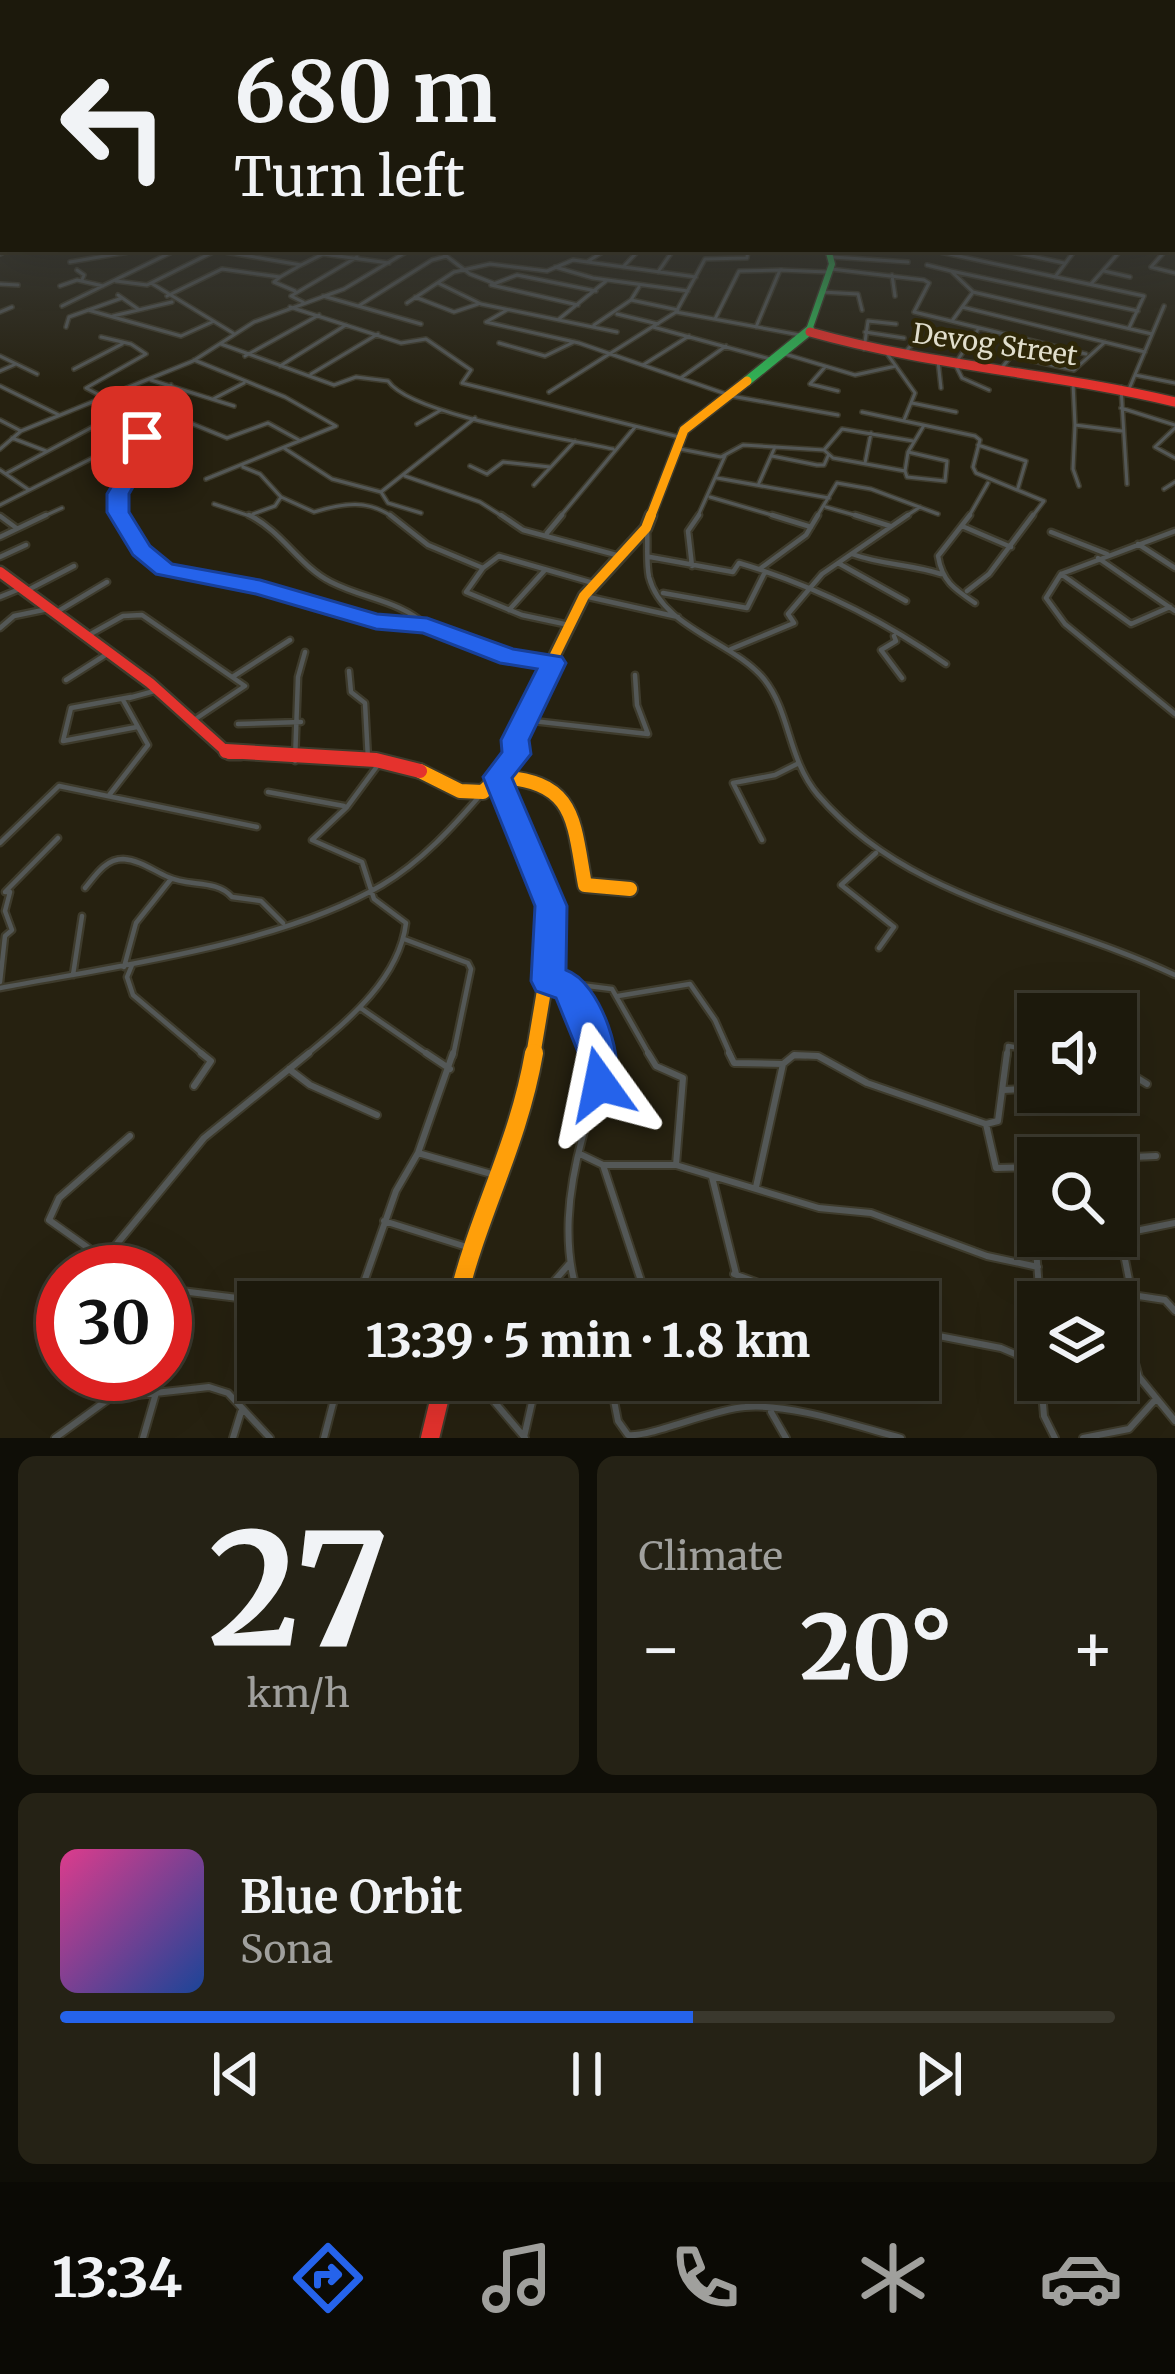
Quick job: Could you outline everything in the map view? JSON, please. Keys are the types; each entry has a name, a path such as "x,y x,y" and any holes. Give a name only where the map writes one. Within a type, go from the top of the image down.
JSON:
{"street":[{"path":"70,262 95,254"},
{"path":"62,306 168,254"},
{"path":"151,284 209,254"},
{"path":"233,254 301,266"},
{"path":"296,292 274,282 323,254"},
{"path":"324,254 388,263"},
{"path":"0,449 21,431 100,396 151,380 235,333 323,296 402,254"},
{"path":"444,254 493,283 578,304"},
{"path":"587,262 599,254"},
{"path":"623,267 635,254"},
{"path":"658,272 670,254"},
{"path":"549,392 677,311 705,259 747,258 747,254"},
{"path":"865,254 868,259"},
{"path":"952,254 1145,296 1129,328"},
{"path":"973,260 979,254"},
{"path":"1021,254 1064,263"},
{"path":"1055,277 1072,254"},
{"path":"1091,284 1117,254"},
{"path":"1162,254 1151,267 1175,273"},
{"path":"360,305 432,260 447,256"},
{"path":"303,302 291,296 357,257"},
{"path":"715,319 740,271 868,259 908,262"},
{"path":"407,303 462,268 495,264 545,271 571,260 696,277"},
{"path":"829,262 928,282 913,311 1086,354"},
{"path":"3,890 10,892 5,911 12,930 5,936 0,985 128,966 283,923 367,893 460,820 517,754 515,740 523,720 569,625 594,583 646,528 677,443 726,394 808,334 829,262"},
{"path":"927,265 1138,311"},
{"path":"555,267 607,281 688,291"},
{"path":"167,296 222,269 280,277"},
{"path":"77,270 84,275 82,280"},
{"path":"756,327 782,270"},
{"path":"951,271 973,292 1152,334"},
{"path":"1104,271 1130,277"},
{"path":"493,283 517,275 596,291"},
{"path":"892,275 895,296"},
{"path":"60,286 82,280 103,286"},
{"path":"116,281 151,284 235,333"},
{"path":"559,319 607,281"},
{"path":"437,283 481,304 617,332"},
{"path":"0,284 18,285"},
{"path":"594,326 631,300 640,285"},
{"path":"822,292 858,294 862,310"},
{"path":"952,321 973,292"},
{"path":"323,296 421,324"},
{"path":"66,327 66,318 120,297 138,309"},
{"path":"415,297 454,312 481,304"},
{"path":"631,300 808,334"},
{"path":"107,316 174,301"},
{"path":"1004,316 1018,303"},
{"path":"1127,484 1121,408 1164,306"},
{"path":"0,312 12,307"},
{"path":"290,307 404,343 426,339 471,370 462,382 469,385 635,427 725,456"},
{"path":"962,307 1145,352"},
{"path":"508,309 486,322 574,342 726,394 838,415"},
{"path":"88,310 182,336 212,322"},
{"path":"614,313 689,337 870,377 915,341"},
{"path":"245,356 319,315"},
{"path":"864,349 869,321 896,324"},
{"path":"279,366 346,325"},
{"path":"980,328 955,364 962,378 988,390"},
{"path":"865,332 904,338"},
{"path":"308,376 378,334"},
{"name":"Devog Street","path":"808,334 895,359 1128,384 1175,402"},
{"path":"100,396 86,388 146,356 101,337"},
{"path":"639,365 650,364 689,337"},
{"path":"1000,370 1025,339"},
{"path":"1011,356 1074,370 1105,341"},
{"path":"499,343 545,356 574,342"},
{"path":"74,369 121,344"},
{"path":"221,344 334,385 356,377 388,381 399,395 441,410 613,449"},
{"path":"680,378 726,346"},
{"path":"0,356 38,374"},
{"path":"895,359 915,394 904,420"},
{"path":"194,360 285,397 336,424 206,479"},
{"path":"938,361 941,388"},
{"path":"0,371 16,364"},
{"path":"825,367 810,384 838,391"},
{"path":"151,380 235,406"},
{"path":"1072,380 1073,469 1079,486"},
{"path":"213,399 244,382"},
{"path":"1128,384 1175,383"},
{"path":"7,473 170,385"},
{"path":"0,386 58,415"},
{"path":"139,402 227,438 270,424 300,441"},
{"path":"911,403 956,412"},
{"path":"1121,408 1175,427 1155,447 1175,458"},
{"path":"417,424 441,410"},
{"path":"862,412 971,434 979,438 973,467 986,480 1044,501 1011,547 967,591"},
{"path":"381,492 477,416"},
{"path":"0,420 21,431"},
{"path":"99,423 148,443 118,494 117,505 141,550 153,562 176,574 260,588 354,617 427,626 509,657 553,663"},
{"path":"908,452 945,460 949,470 940,484 907,477 905,471 908,452 925,424"},
{"path":"1075,425 1122,430"},
{"path":"545,536 635,427"},
{"path":"772,456 824,465 839,430 913,441"},
{"path":"865,463 871,432"},
{"path":"0,505 138,436"},
{"path":"12,437 47,452"},
{"path":"534,485 576,440"},
{"path":"979,445 1025,461 1018,490"},
{"path":"692,566 688,531 710,497 725,456 738,446 826,453 905,471"},
{"path":"759,483 776,447"},
{"path":"284,448 332,479 381,492 388,503 422,513"},
{"path":"470,466 485,474 503,462 550,467"},
{"path":"240,465 260,474 281,497 316,512 343,502 379,507 428,545 483,568"},
{"path":"0,470 31,491"},
{"path":"404,476 480,502 516,527 620,556"},
{"path":"717,478 829,498"},
{"path":"941,574 938,556 987,489 986,480"},
{"path":"1164,489 1175,482"},
{"path":"658,592 747,608 763,570 811,527 834,484 938,514"},
{"path":"253,514 274,506 281,497"},
{"path":"710,497 811,527"},
{"path":"214,503 253,514 295,548 320,577 408,608 427,626"},
{"path":"826,506 890,526"},
{"path":"731,649 794,623 788,614 838,563 920,507"},
{"path":"0,537 62,508"},
{"path":"0,516 17,529"},
{"path":"962,526 1011,547"},
{"path":"646,528 650,579 658,592 680,617 757,671 776,697 797,764 824,801 876,853 986,909 1092,937 1175,974"},
{"path":"1175,531 1061,574 1047,592 1049,608 1175,714"},
{"path":"1051,532 1107,554"},
{"path":"1138,544 1175,568"},
{"path":"0,557 26,545"},
{"path":"852,554 881,565 907,562 941,574 975,603"},
{"path":"569,625 466,593 483,568 499,556 594,583"},
{"path":"650,557 733,572 740,563 763,570 890,631 946,664"},
{"path":"1098,558 1172,609"},
{"path":"838,563 906,601"},
{"path":"0,597 74,566"},
{"path":"509,610 545,570"},
{"path":"0,572 194,720 229,754 374,761 426,772 468,794 483,792"},
{"path":"1061,574 1131,624 1172,609"},
{"path":"0,628 14,616 52,611 107,582"},
{"path":"584,596 680,617"},
{"path":"87,636 123,616 142,615 245,686 194,720"},
{"path":"890,631 896,641 881,650 902,678"},
{"path":"233,676 290,640"},
{"path":"295,760 301,722 296,678 305,652"},
{"path":"66,680 108,653"},
{"path":"116,1245 199,1143 362,1009 404,939 406,923 379,908 367,893 362,862 312,840 347,807 374,761 365,703 351,692 350,671"},
{"path":"523,720 648,734 637,705 634,675"},
{"path":"136,728 63,741 70,708 126,699 150,688"},
{"path":"110,794 148,745 126,699"},
{"path":"238,724 301,722"},
{"path":"762,840 733,782 775,775 797,764"},
{"path":"497,777 529,775 551,784 578,831 585,885 631,889"},
{"path":"462,1281 525,1103 548,981 551,906 497,777"},
{"path":"0,843 56,787 110,794 256,827"},
{"path":"268,792 347,807"},
{"path":"3,890 58,838"},
{"path":"876,853 841,885 894,927 879,948"},
{"path":"86,888 113,859 268,904 283,923"},
{"path":"171,879 136,923 127,976 133,995 211,1061 194,1086"},
{"path":"73,976 82,916"},
{"path":"364,1281 384,1221 418,1153 450,1069 463,1022 470,966 404,939"},
{"path":"548,981 606,988 618,996 656,1066 680,1075 687,1085 676,1124 676,1165"},
{"path":"618,996 690,984 708,1007 734,1063 783,1064"},
{"path":"568,986 580,1006 600,1068 571,1218 575,1281"},
{"path":"362,1009 450,1069"},
{"path":"755,1190 783,1064 794,1055 818,1056 867,1083 986,1124 998,1121 1008,1046 1017,1048"},
{"path":"289,1069 310,1085 376,1115"},
{"path":"1137,1078 1147,1084"},
{"path":"1004,1090 1017,1089"},
{"path":"986,1124 996,1168 1017,1168"},
{"path":"82,1245 49,1220 50,1209 130,1136"},
{"path":"418,1153 502,1177"},
{"path":"580,1154 603,1165 676,1165 819,1208 871,1213 987,1256 1038,1268"},
{"path":"1137,1157 1156,1156"},
{"path":"603,1165 641,1281"},
{"path":"712,1177 736,1281"},
{"path":"384,1221 470,1248"},
{"path":"1137,1231 1175,1223"},
{"path":"1039,1257 1039,1281"},
{"path":"554,1281 570,1263"},
{"path":"734,1274 746,1281"},
{"path":"192,1292 237,1298"},
{"path":"1137,1296 1165,1300 1175,1311"},
{"path":"939,1336 1017,1355"},
{"path":"1137,1370 1155,1400 1174,1416"},
{"path":"192,1390 221,1388 270,1438"},
{"path":"1083,1438 1129,1429 1155,1400"},
{"path":"55,1438 106,1401"},
{"path":"143,1438 154,1401"},
{"path":"324,1438 334,1401"},
{"path":"430,1438 439,1401"},
{"path":"495,1401 514,1418 524,1438"},
{"path":"524,1438 532,1401"},
{"path":"614,1401 618,1421 628,1435 639,1437 695,1415 732,1406 761,1406 771,1412 840,1421 902,1438"},
{"path":"760,1401 761,1406"},
{"path":"1043,1401 1055,1438"},
{"path":"232,1438 241,1412"},
{"path":"771,1412 786,1438"}],"traffic: fast":[{"path":"747,381 810,332 832,264 829,254"}],"traffic: slow":[{"path":"462,1281 525,1103 552,943 546,891 498,777 517,755 515,740 523,720 584,596 646,528 684,430 747,381"},
{"path":"420,771 460,791 483,792 498,777 545,784 568,807 585,885 630,889"}],"traffic: jam":[{"path":"810,332 900,355 1175,402"},
{"path":"0,572 150,683 229,754 376,760 420,771"},
{"path":"430,1438 439,1401"}],"route":[{"path":"142,437 148,443 118,494 118,512 141,550 164,569 260,588 376,622 427,626 509,657 553,663 515,740 517,754 497,777 551,906 548,981 568,986 580,1006 596,1052 600,1084"}]}
